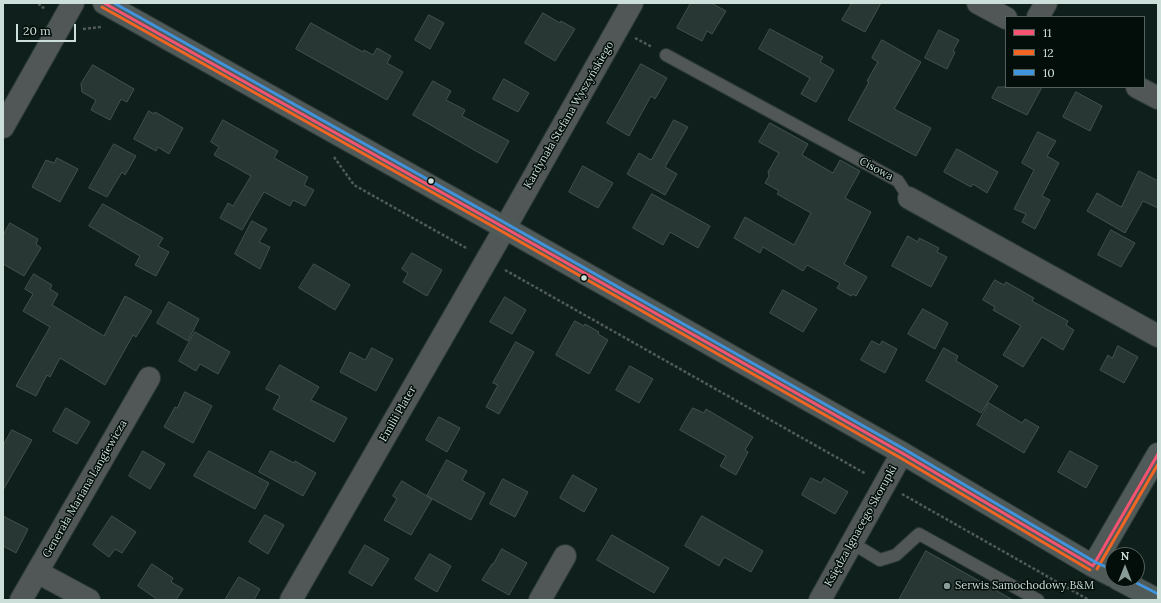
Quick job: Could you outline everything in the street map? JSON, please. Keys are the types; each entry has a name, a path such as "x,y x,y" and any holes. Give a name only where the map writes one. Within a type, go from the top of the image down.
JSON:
{"main road":[{"path":"104,3 902,453 1105,572"},
{"path":"1093,566 1158,454"},
{"path":"1133,587 1158,600"}],"street":[{"path":"3,127 73,3"},
{"name":"Kardynała Stefana Wyszyńskiego","path":"505,228 632,3"},
{"path":"978,3 1005,17"},
{"path":"1039,16 1046,3"},
{"path":"1139,88 1158,98"},
{"name":"Cisowa","path":"909,198 1158,336"},
{"name":"Emilii Plater","path":"291,600 505,228"},
{"name":"Generała Mariana Langiewicza","path":"21,600 150,378"},
{"name":"Księdza Ignacego Skorupki","path":"820,600 902,453"},
{"path":"540,600 564,556"},
{"path":"38,572 88,600"}],"lane":[{"name":"Cisowa","path":"666,55 898,181 909,198"},
{"path":"852,544 880,560 896,554 920,534 1038,600"}],"path":[{"path":"83,29 100,26"},
{"path":"629,35 666,55"},
{"path":"354,185 472,252"},
{"path":"500,267 868,475"},
{"path":"901,494 1089,600"}],"building":[{"path":"691,3 711,3 726,11 712,34 707,31 702,41 677,28"},
{"path":"852,3 881,3 865,32 842,20"},
{"path":"543,13 560,23 561,21 575,29 555,61 525,43"},
{"path":"429,15 444,23 430,49 415,40"},
{"path":"311,23 363,52 364,50 373,55 377,48 391,56 387,63 403,72 387,100 296,49"},
{"path":"770,29 823,57 820,62 834,70 816,102 801,94 810,78 759,49"},
{"path":"939,30 959,40 953,51 955,52 947,69 925,58"},
{"path":"882,40 921,62 894,109 931,128 916,156 848,120 878,62 872,58"},
{"path":"641,64 667,78 655,99 651,96 629,136 607,123"},
{"path":"93,65 134,89 127,102 121,99 110,120 91,110 96,100 82,92 81,84"},
{"path":"504,79 529,93 518,112 493,99"},
{"path":"433,81 451,91 446,100 465,110 462,116 509,141 497,163 413,115"},
{"path":"998,87 1041,88 1027,115 992,98"},
{"path":"1076,92 1102,106 1090,131 1063,117"},
{"path":"149,111 154,114 155,112 183,128 169,154 158,147 156,151 134,139"},
{"path":"223,120 278,151 274,158 308,177 304,185 314,190 305,206 293,200 290,206 264,192 242,230 220,218 228,203 233,206 251,176 214,155 219,147 211,142"},
{"path":"674,120 688,127 665,167 677,174 665,195 627,174 639,153 651,160"},
{"path":"770,123 808,144 802,155 833,173 840,160 860,171 845,198 871,212 844,264 867,277 856,296 852,294 851,296 837,288 840,283 807,265 803,271 763,247 760,253 734,238 745,217 794,245 811,213 777,194 779,191 765,183 769,176 768,172 779,153 759,142"},
{"path":"1038,132 1056,141 1047,156 1059,163 1042,196 1050,200 1035,229 1022,222 1026,214 1014,209 1034,170 1022,163"},
{"path":"114,144 136,156 125,175 122,172 107,197 89,188"},
{"path":"957,149 998,172 987,193 973,184 971,187 944,172"},
{"path":"57,158 78,169 60,202 32,187 46,160 54,163"},
{"path":"583,166 613,183 598,208 569,192"},
{"path":"1139,171 1158,181 1158,208 1143,201 1125,233 1087,211 1097,193 1121,207"},
{"path":"652,194 710,226 698,248 670,232 663,245 633,228"},
{"path":"103,204 163,238 158,246 169,252 156,276 135,265 140,256 89,226"},
{"path":"252,221 267,229 259,242 270,247 260,269 235,254"},
{"path":"10,223 38,239 36,244 41,248 24,276 3,264 3,236"},
{"path":"1111,230 1135,243 1121,267 1098,255"},
{"path":"908,236 918,242 919,238 939,248 937,252 947,257 931,287 892,266"},
{"path":"412,253 442,270 427,296 403,282 408,273 402,269"},
{"path":"314,264 350,285 335,310 299,288"},
{"path":"34,274 52,285 50,289 58,294 52,305 104,336 125,296 152,311 136,337 133,335 105,385 60,358 50,377 47,375 36,396 16,386 50,327 23,311 33,294 25,289"},
{"path":"995,280 1004,285 1006,282 1034,298 1032,301 1068,321 1066,325 1074,330 1063,350 1042,337 1023,367 1003,355 1021,326 993,310 995,307 983,300"},
{"path":"783,290 817,309 803,332 770,313"},
{"path":"505,297 526,310 512,334 490,322"},
{"path":"169,302 199,319 188,341 157,323"},
{"path":"923,309 948,323 935,349 908,334"},
{"path":"575,321 584,326 585,324 599,332 598,334 608,340 589,374 556,355"},
{"path":"195,332 230,352 218,374 200,364 196,371 179,361"},
{"path":"872,341 880,345 882,341 897,349 885,373 861,360"},
{"path":"516,342 534,352 499,414 486,407 498,385 493,383"},
{"path":"1118,346 1138,357 1124,383 1100,370 1108,355 1112,358"},
{"path":"372,348 393,359 376,391 340,372 350,352 365,360"},
{"path":"944,348 958,356 956,361 998,386 981,413 926,381"},
{"path":"280,365 319,387 311,400 347,418 334,442 273,409 280,396 266,389"},
{"path":"630,366 653,379 639,403 616,390"},
{"path":"185,392 212,406 193,443 164,427 175,407 177,408"},
{"path":"989,403 1022,423 1025,419 1039,427 1024,453 977,425"},
{"path":"66,408 90,422 77,444 53,431"},
{"path":"693,408 704,413 706,409 753,437 745,450 748,452 736,475 720,466 726,456 680,430"},
{"path":"439,417 460,428 447,452 426,440"},
{"path":"12,430 32,440 3,490 3,446"},
{"path":"143,451 165,464 150,489 129,476"},
{"path":"209,451 269,483 255,509 194,476"},
{"path":"271,451 294,463 295,461 316,473 303,496 259,472"},
{"path":"1070,451 1098,466 1086,488 1058,472"},
{"path":"447,460 467,471 462,480 485,493 471,520 427,496"},
{"path":"573,475 597,489 584,512 560,498"},
{"path":"811,478 821,483 824,478 848,492 835,514 802,495"},
{"path":"503,479 528,492 515,517 490,504"},
{"path":"402,481 432,499 411,535 384,520 397,499 393,496"},
{"path":"265,515 284,525 268,554 249,542"},
{"path":"3,516 28,529 16,553 3,546"},
{"path":"112,516 136,532 122,553 115,549 109,557 93,545"},
{"path":"702,516 763,551 751,572 724,557 719,566 685,546"},
{"path":"612,535 669,568 654,593 597,560"},
{"path":"365,545 389,559 372,586 349,573"},
{"path":"502,549 527,563 509,595 482,580"},
{"name":"Serwis Samochodowy B&M","path":"926,551 1013,600 899,600"},
{"path":"430,554 451,566 437,592 415,579"},
{"path":"152,564 173,578 171,582 183,589 176,600 158,600 138,586"},
{"path":"239,577 260,589 254,600 225,600"}],"transit line":[{"name":"11","path":"104,3 902,453 1093,566"},
{"name":"10","path":"114,3 904,449 1095,562 1105,566"},
{"name":"12","path":"102,7 503,232 899,457 1090,570"},
{"name":"11","path":"1093,566 1158,454"},
{"name":"12","path":"1097,569 1158,464"},
{"name":"10","path":"1144,587 1158,594"}],"place":[{"name":"Serwis Samochodowy B&M","path":"947,586"}]}
